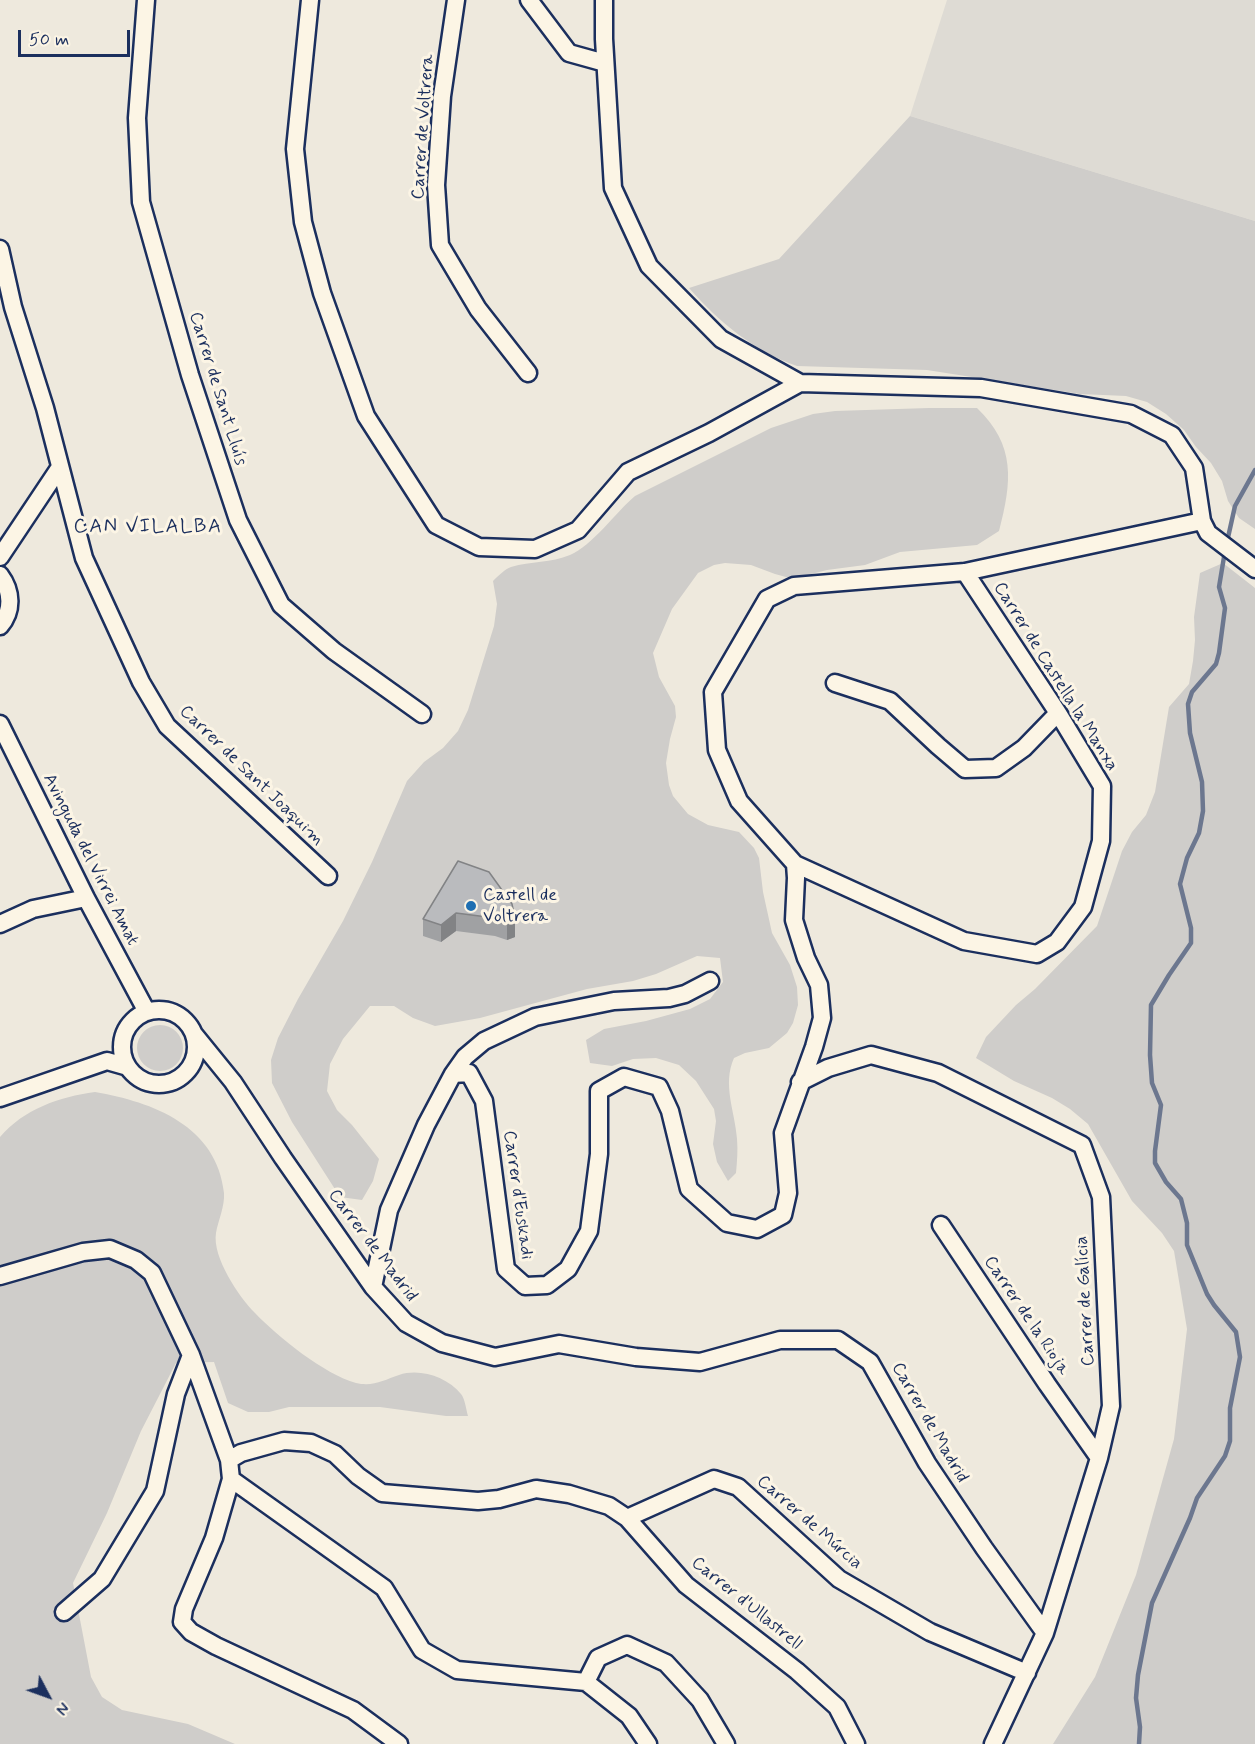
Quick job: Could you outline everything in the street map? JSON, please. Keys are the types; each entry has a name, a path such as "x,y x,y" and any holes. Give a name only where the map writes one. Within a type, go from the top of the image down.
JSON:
{"street":[{"name":"Carrer de Sant Lluís","path":"146,0 137,117 141,202 190,375 238,520 281,604 334,651 422,714"},
{"path":"310,0 295,150 303,222 322,293 366,416 436,525 479,547 535,549 578,530 628,472 709,433 800,383"},
{"name":"Carrer de Voltrera","path":"456,0 441,107 436,185 440,245 478,309 528,373"},
{"path":"529,0 569,53 605,63"},
{"path":"604,0 605,63 613,188 649,266 721,339 800,383 981,388 1131,414 1172,435 1194,468 1202,521 1208,533 1255,569"},
{"name":"Carrer de Sant Joaquim","path":"0,249 13,307 45,408 84,558 141,682 167,726 328,876"},
{"path":"0,557 60,468"},
{"name":"Carrer de Castella la Manxa","path":"965,572 1058,713 1102,786 1101,841 1083,907 1057,942 1037,954 964,941 795,864 739,801 717,750 712,692 767,599 794,586 965,572 1202,521"},
{"path":"0,575 8,587 10,600 8,612 0,626"},
{"path":"834,683 890,701 965,769 996,768 1024,748 1058,713"},
{"name":"Avinguda del Virrei Amat","path":"0,724 86,898 147,1012"},
{"name":"Carrer d'Euskadi","path":"453,1074 469,1073 484,1101 506,1269 525,1286 547,1285 568,1269 588,1231 599,1154 599,1091 624,1077 659,1088 669,1111 689,1189 727,1223 757,1229 783,1215 788,1193 783,1133 822,1018 819,985 806,958 794,920 795,864"},
{"path":"0,924 33,909 86,898"},
{"path":"373,1287 389,1210 426,1125 453,1074 465,1057 484,1041 534,1017 614,1001 669,998 685,994 710,981"},
{"path":"159,1010 180,1016 189,1024 194,1034 195,1058 190,1069 181,1077 164,1084 146,1082 128,1067 124,1057 124,1035 138,1017 147,1012 159,1010"},
{"name":"Carrer de Madrid","path":"194,1034 233,1082 373,1287 406,1323 442,1343 495,1357 559,1344 636,1357 700,1362 780,1340 838,1340 870,1362 927,1463 1045,1633"},
{"name":"Carrer de Galícia","path":"800,1082 828,1068 871,1055 938,1073 1082,1145 1101,1197 1111,1406 1099,1458 1045,1633 993,1744"},
{"path":"0,1098 107,1061 128,1067"},
{"name":"Carrer de la Rioja","path":"942,1225 1099,1458"},
{"path":"0,1276 84,1252 110,1249 136,1260 152,1274 190,1355 228,1460 231,1479 214,1538 184,1610 182,1622 191,1632 216,1646 353,1710 399,1744"},
{"path":"64,1612 102,1579 155,1491 176,1394 190,1355"},
{"name":"Carrer d'Ullastrell","path":"228,1460 241,1453 284,1441 311,1443 335,1454 358,1476 382,1492 478,1501 499,1499 536,1489 569,1494 609,1506 627,1518 686,1585 796,1671 837,1707 856,1744"},
{"path":"231,1479 384,1588 422,1650 457,1670 586,1682 629,1716 648,1744"},
{"name":"Carrer de Múrcia","path":"627,1518 714,1479 738,1487 839,1579 930,1632 1027,1673"},
{"path":"586,1682 598,1658 627,1645 666,1663 700,1700 726,1744"}],"shaded area":[{"path":"947,0 1255,0 1255,221 910,116"},
{"path":"910,116 1255,221 1255,529 1239,518 1228,501 1222,481 1211,463 1184,430 1166,414 1147,402 1126,396 1080,394 927,370 797,366 766,352 738,334 689,288 779,259"},
{"path":"977,408 999,436 1005,450 1008,480 999,531 977,545 900,552 865,565 827,570 799,577 786,577 751,565 725,563 714,565 698,573 672,609 653,653 659,677 675,706 676,717 666,763 673,796 688,814 708,825 739,832 754,848 759,858 763,892 772,933 790,965 797,987 798,1005 793,1023 787,1033 769,1048 734,1058 729,1088 736,1129 736,1173 728,1181 717,1162 713,1144 716,1121 714,1109 696,1081 679,1065 656,1058 633,1059 612,1066 590,1063 586,1040 604,1029 690,1009 710,999 723,982 720,958 697,956 656,974 633,981 587,989 480,1018 435,1026 413,1018 394,1006 370,1006 343,1039 330,1064 327,1091 337,1110 379,1159 373,1181 362,1200 340,1197 292,1122 272,1083 271,1060 278,1038 343,921 372,862 407,781 458,731 468,710 494,626 497,604 493,581 511,567 556,559 578,551 635,496 771,428 813,414 835,411"},
{"path":"1223,563 1255,588 1255,1744 1053,1744 1095,1677 1136,1575 1174,1439 1187,1329 1174,1251 1162,1233 1132,1201 1088,1124 1052,1098 1014,1081 976,1058 986,1037 1097,926 1122,851 1132,832 1146,815 1155,792 1169,707 1189,684 1200,573"},
{"path":"160,1025 176,1032 183,1048 176,1064 160,1071 144,1064 137,1048 144,1032"},
{"path":"95,1092 139,1103 179,1121 209,1150 219,1170 224,1193 216,1233 216,1243 222,1265 242,1297 276,1333 302,1354 330,1372 356,1383 373,1384 407,1373 433,1375 448,1383 461,1394 468,1416 446,1416 380,1407 289,1407 269,1412 248,1412 228,1403 214,1362 176,1363 141,1431 107,1513 73,1583 91,1677 102,1697 122,1710 188,1724 235,1744 0,1744 0,1137 20,1119 43,1106 68,1097"}],"building":[{"path":"458,861 489,872 512,904 515,919 507,922 495,918 456,913 441,925 423,919"}],"waterway":[{"path":"1227,542 1235,506 1255,470"},
{"path":"1139,1744 1140,1727 1136,1698 1138,1675 1152,1603 1197,1498 1225,1456 1230,1441 1230,1408 1240,1357 1236,1332 1207,1294 1187,1245 1187,1223 1181,1199 1166,1182 1155,1163 1161,1105 1152,1083 1150,1055 1151,1005 1191,943 1191,928 1180,884 1187,858 1199,833 1203,811 1202,782 1190,733 1188,704 1192,692 1216,664 1219,653 1225,608 1219,587 1225,551"}],"place":[{"name":"Castell de Voltrera","path":"471,906"}],"district":[{"name":"CAN VILALBA","path":"148,528"}]}
